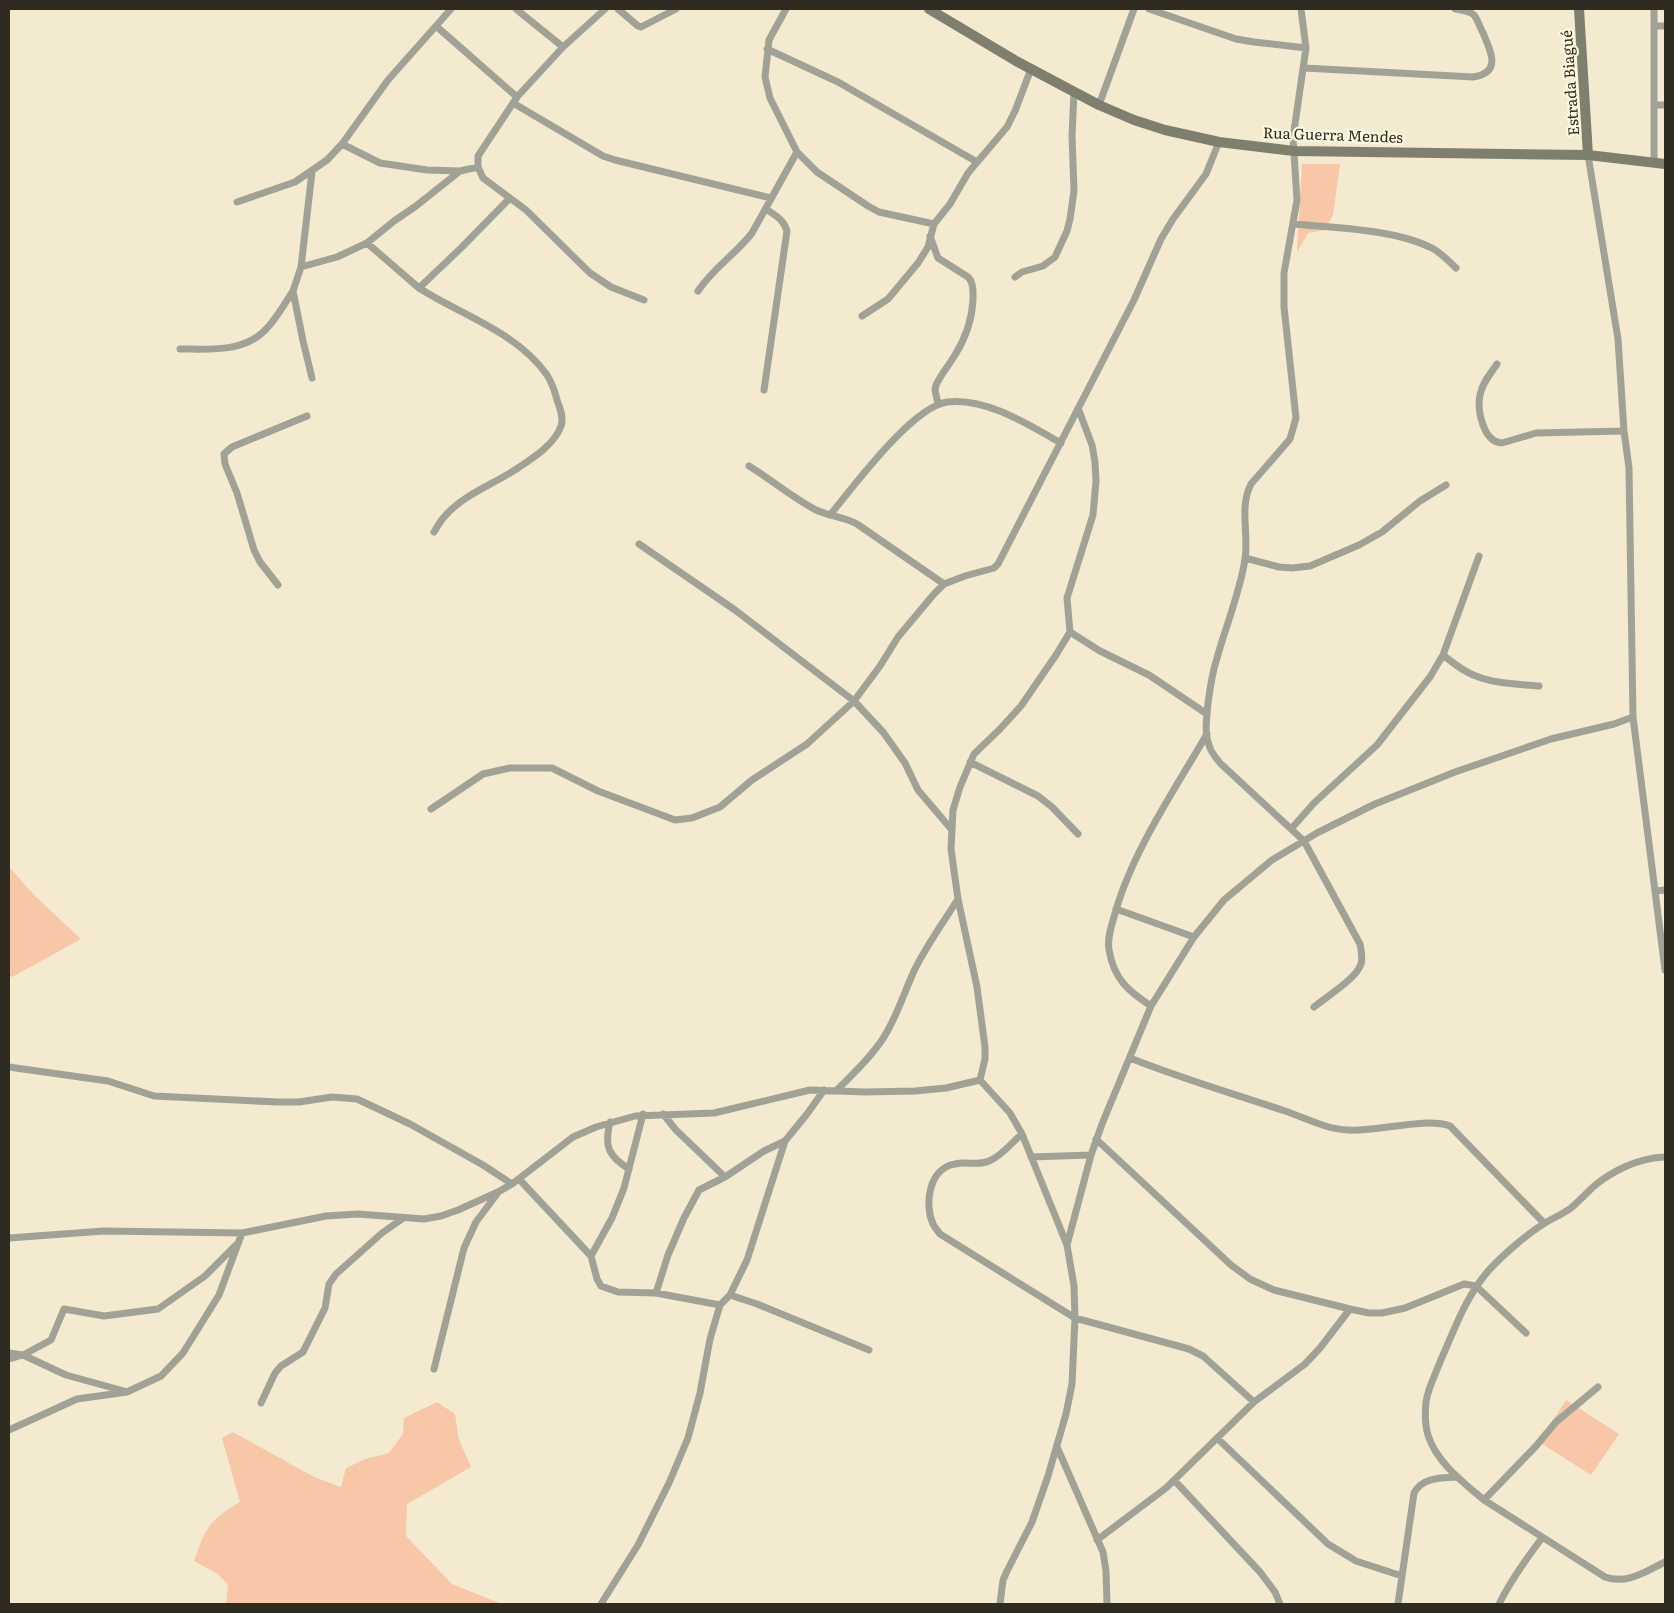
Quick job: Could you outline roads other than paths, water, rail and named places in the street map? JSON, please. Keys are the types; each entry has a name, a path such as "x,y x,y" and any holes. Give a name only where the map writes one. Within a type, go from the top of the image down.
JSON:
{"street":[{"path":"238,202 295,182 327,160 342,144 388,80 450,9"},
{"path":"516,9 563,46"},
{"path":"604,9 563,46 515,100 478,156 478,167 483,178 533,217 564,249 599,280 611,287 644,300"},
{"path":"618,9 641,27 676,9"},
{"path":"786,9 769,40 765,77 768,93 797,152 817,172 868,206 880,212 934,224"},
{"name":"Rua Guerra Mendes","path":"929,9 1031,69 1099,105 1134,120 1165,130 1219,142 1294,150 1588,155 1665,164"},
{"path":"1099,105 1134,9"},
{"path":"1149,9 1236,39 1306,48"},
{"path":"1301,9 1306,48 1293,138 1298,200 1284,273 1284,299 1296,418 1290,439 1247,491 1245,503 1245,558 1235,601 1216,660 1207,714 1207,734 1208,745 1217,759 1304,840 1360,944 1362,954 1361,965 1355,974 1314,1007"},
{"path":"1304,68 1473,77 1484,74 1490,69 1492,58 1479,24 1472,14 1455,9"},
{"name":"Estrada Biagué","path":"1579,9 1588,155"},
{"path":"1654,9 1654,162"},
{"path":"436,26 515,100 573,139 609,158 772,198"},
{"path":"1654,26 1665,26"},
{"path":"767,49 838,82 977,162"},
{"path":"862,316 880,306 894,293 925,252 934,224 950,204 968,173 1007,127 1015,112 1031,69"},
{"path":"1015,277 1022,272 1044,266 1055,257 1067,231 1074,191 1072,136 1074,92"},
{"path":"1655,105 1665,105"},
{"path":"431,809 483,774 510,768 539,767 552,768 598,791 675,820 692,818 720,807 752,780 807,744 854,701 875,674 898,637 944,584 994,568 998,564 1134,300 1161,239 1172,219 1206,174 1219,142"},
{"path":"342,144 380,163 427,170 460,171 478,167"},
{"path":"698,291 714,269 743,244 766,209 797,152"},
{"path":"1588,155 1618,339 1624,431 1629,468 1633,717 1665,970"},
{"path":"301,267 337,256 367,242 460,171"},
{"path":"180,349 229,348 248,342 270,325 293,291 301,267 312,172"},
{"path":"418,288 509,199"},
{"path":"764,390 787,231 786,226 781,220 766,209"},
{"path":"1294,224 1346,229 1411,240 1438,252 1456,268"},
{"path":"930,236 938,258 970,279 973,295 970,322 956,352 936,385 935,390 938,404"},
{"path":"367,242 418,288 504,336 535,361 551,381 562,418 562,425 558,433 548,445 509,474 458,504 445,516 434,532"},
{"path":"293,291 312,378"},
{"path":"1497,364 1480,394 1484,428 1490,438 1496,443 1536,433 1624,431"},
{"path":"830,515 893,439 938,404 958,402 981,405 1018,420 1061,443"},
{"path":"980,1080 984,1070 985,1053 981,1006 958,899 951,849 953,810 970,762 981,746 1000,729 1020,706 1070,632 1067,598 1093,516 1096,480 1096,462 1092,446 1078,408"},
{"path":"278,585 260,562 254,550 241,506 225,464 224,454 232,447 307,416"},
{"path":"749,466 816,510 847,519 857,524 944,584"},
{"path":"1245,558 1279,567 1310,566 1359,545 1382,532 1420,501 1446,485"},
{"path":"639,544 735,610 854,701 883,732 905,763 918,790 952,830"},
{"path":"1291,829 1314,804 1377,745 1426,683 1443,655 1479,556"},
{"path":"1070,632 1093,647 1149,675 1207,714"},
{"path":"1443,655 1465,671 1476,676 1539,686"},
{"path":"1066,1245 1096,1139 1151,1006 1194,936 1224,900 1272,860 1304,840 1375,804 1454,772 1552,739 1614,724 1633,717"},
{"path":"1151,1006 1130,992 1123,984 1114,968 1108,942 1118,898 1132,864 1207,734"},
{"path":"970,762 1038,796 1052,807 1078,834"},
{"path":"1655,891 1665,890"},
{"path":"836,1092 865,1062 883,1038 898,1012 925,950 958,899"},
{"path":"1116,910 1194,936"},
{"path":"1130,1058 1214,1089 1284,1110 1331,1128 1348,1130 1428,1124 1450,1126 1544,1223"},
{"path":"9,1067 108,1081 154,1096 277,1102 299,1102 332,1097 357,1099 410,1124 483,1165 512,1184"},
{"path":"9,1238 104,1231 242,1233 326,1216 358,1214 403,1219 424,1219 441,1216 498,1192 519,1179 573,1137 610,1122 643,1114 714,1112 810,1090 836,1092 923,1090 946,1088 980,1080"},
{"path":"980,1080 1010,1113 1022,1134 1066,1245 1074,1286 1075,1318 1072,1384 1066,1414 1032,1522 1003,1580 1000,1604"},
{"path":"600,1604 638,1545 669,1483 688,1438 700,1393 710,1339 720,1305 730,1295 747,1260 785,1141 808,1114 824,1090"},
{"path":"591,1256 612,1218 624,1188 643,1114"},
{"path":"663,1114 676,1130 725,1177"},
{"path":"610,1122 607,1135 610,1154 629,1169"},
{"path":"1022,1134 989,1161 954,1164 943,1168 937,1173 932,1185 929,1202 933,1225 940,1234 1075,1318 1189,1349 1203,1356 1254,1402"},
{"path":"1096,1139 1231,1265 1250,1279 1274,1290 1350,1310 1382,1313 1395,1311 1419,1303 1457,1286 1469,1284 1476,1286 1526,1333"},
{"path":"656,1293 668,1254 699,1190 725,1177 764,1151 785,1141"},
{"path":"1031,1157 1092,1155"},
{"path":"1665,1156 1628,1165 1594,1187 1570,1209 1544,1223 1501,1258 1476,1286 1452,1334 1430,1387 1426,1402 1425,1422 1434,1450 1457,1476 1484,1500 1606,1577 1614,1580 1628,1579 1665,1562"},
{"path":"519,1179 591,1256 597,1279 601,1286 618,1292 656,1293 720,1305"},
{"path":"434,1369 464,1248 476,1222 498,1192"},
{"path":"261,1403 275,1373 281,1366 303,1352 325,1308 330,1281 382,1233 403,1219"},
{"path":"9,1430 77,1399 126,1392 161,1376 183,1353 219,1295 242,1233"},
{"path":"9,1359 24,1354 51,1340 64,1309 104,1316 158,1309 205,1276 238,1244"},
{"path":"730,1295 757,1304 869,1350"},
{"path":"1097,1540 1166,1488 1254,1402 1305,1364 1350,1310"},
{"path":"9,1353 24,1354 66,1375 126,1392"},
{"path":"1484,1500 1536,1446 1556,1422 1598,1387"},
{"path":"1217,1438 1328,1544 1356,1561 1402,1576"},
{"path":"1057,1447 1102,1552 1106,1571 1107,1604"},
{"path":"1398,1604 1414,1493 1417,1486 1429,1480 1457,1476"},
{"path":"1174,1480 1260,1572 1276,1592 1280,1604"},
{"path":"1499,1604 1507,1587 1542,1538"}]}
